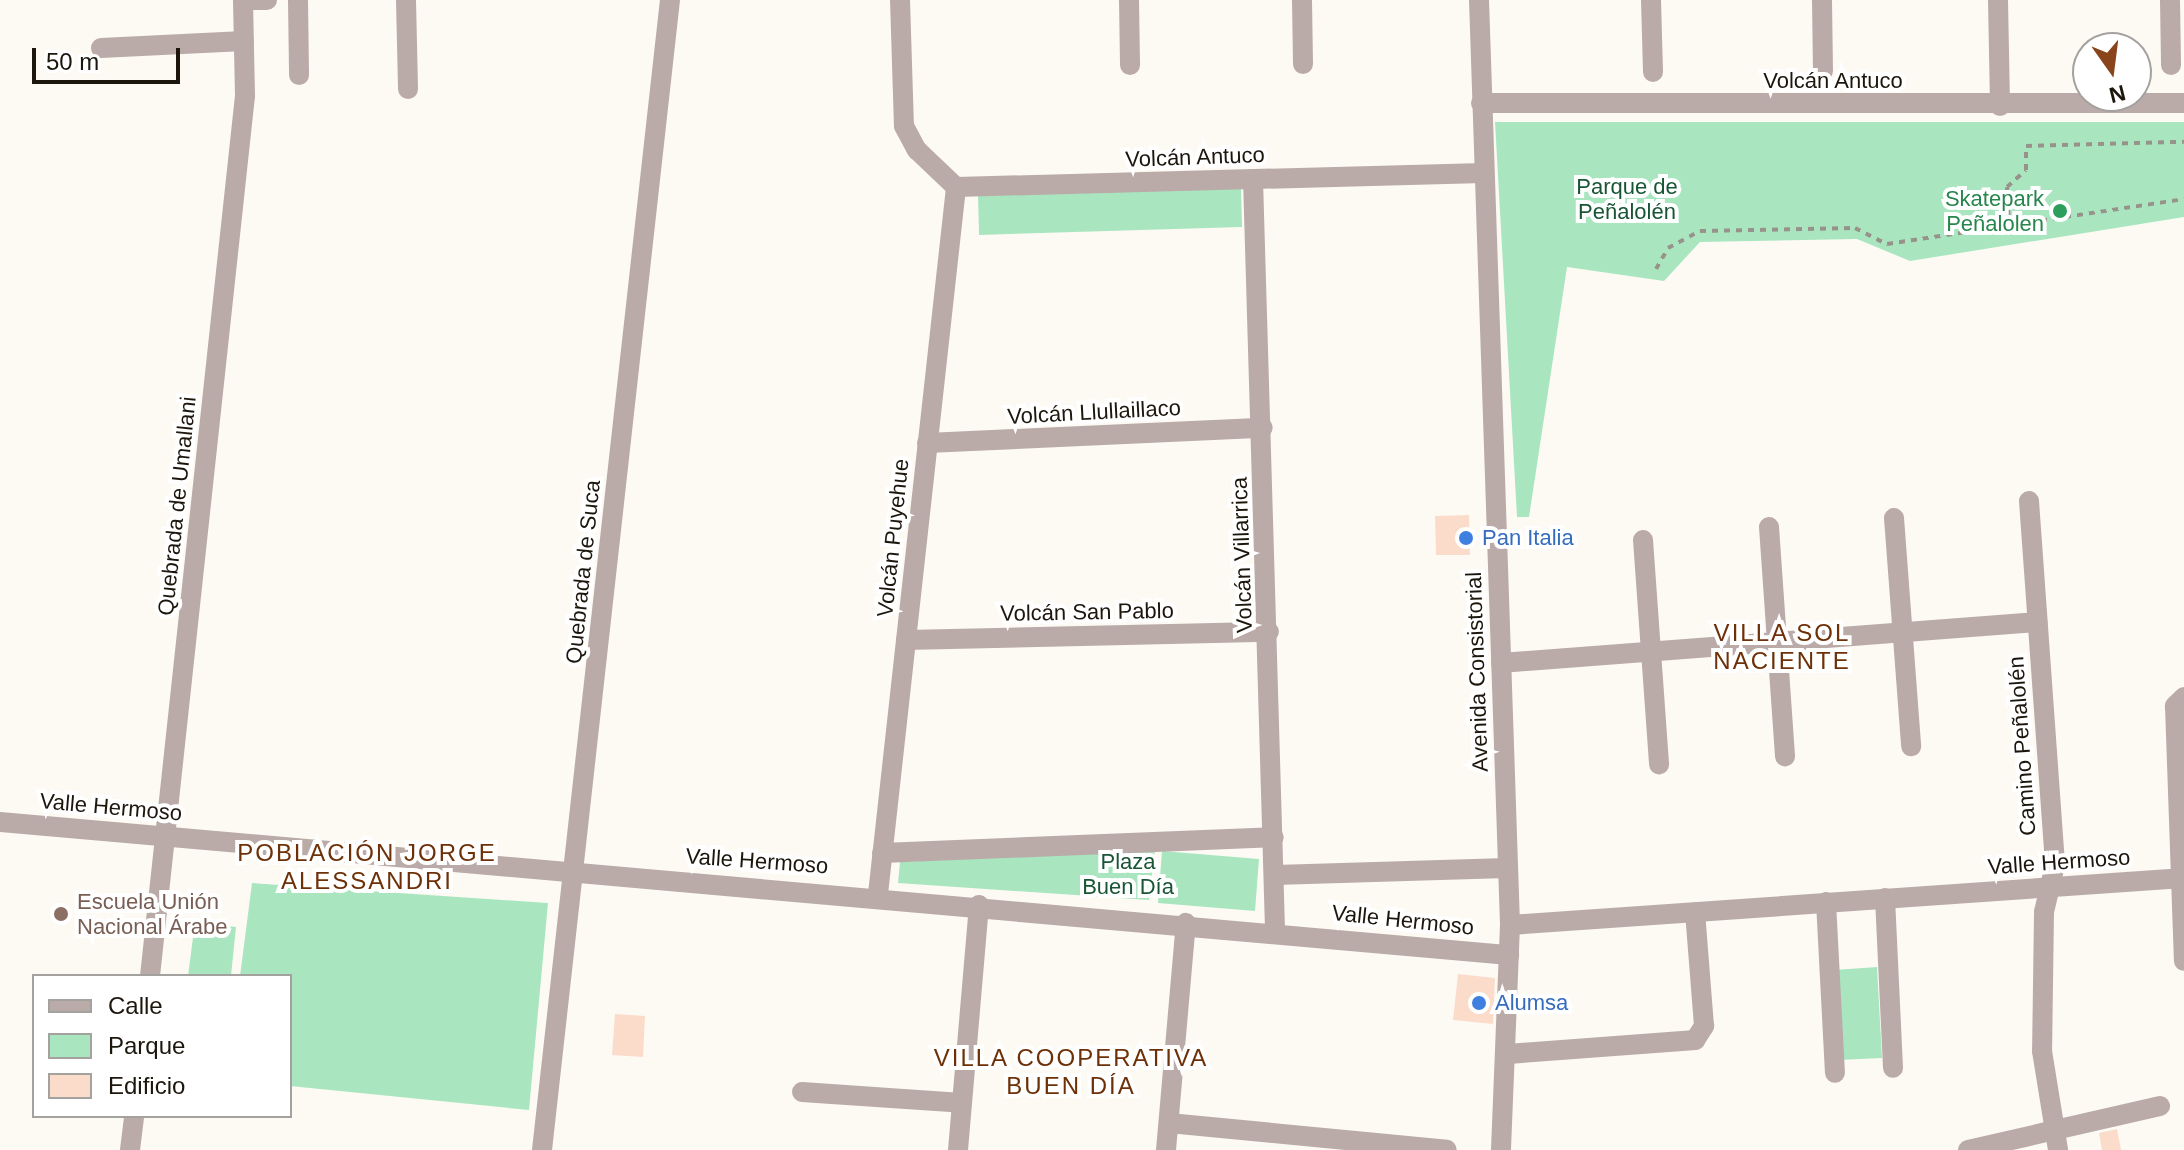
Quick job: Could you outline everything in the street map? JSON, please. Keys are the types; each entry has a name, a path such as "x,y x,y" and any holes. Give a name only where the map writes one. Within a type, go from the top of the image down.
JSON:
{"street":[{"path":"243,0 267,0"},
{"name":"Quebrada de Umallani","path":"150,974 245,96 243,0"},
{"path":"298,0 299,75"},
{"path":"406,0 408,89"},
{"name":"Quebrada de Suca","path":"542,1150 670,0"},
{"path":"900,0 904,126 917,150 956,187"},
{"path":"1129,0 1130,65"},
{"path":"1302,0 1303,64"},
{"name":"Avenida Consistorial","path":"1479,0 1510,925 1508,1054 1501,1150"},
{"path":"1651,0 1653,72"},
{"path":"1822,0 1823,71"},
{"path":"1998,0 2000,106"},
{"path":"2170,0 2171,65"},
{"path":"101,48 244,41"},
{"name":"Volcán Antuco","path":"1481,103 2000,106 2184,103"},
{"name":"Volcán Antuco","path":"956,187 1484,173"},
{"name":"Volcán Villarrica","path":"1253,179 1269,632 1275,930"},
{"name":"Volcán Puyehue","path":"878,894 956,187"},
{"name":"Volcán Llullaillaco","path":"927,443 1263,428"},
{"name":"Camino Peñalolén","path":"2029,501 2055,865 2049,886 2042,1051 2058,1150"},
{"path":"1894,518 1911,746"},
{"path":"1769,527 1785,756"},
{"path":"1643,540 1659,764"},
{"path":"1501,663 2037,622"},
{"name":"Volcán San Pablo","path":"906,640 1269,632"},
{"path":"2183,697 2175,706 2184,961"},
{"name":"Valle Hermoso","path":"0,822 878,894 1509,955"},
{"path":"882,853 1274,837"},
{"name":"Valle Hermoso","path":"1275,875 1507,868"},
{"name":"Valle Hermoso","path":"1510,925 2183,878"},
{"path":"1885,898 1893,1068"},
{"path":"1826,902 1835,1073"},
{"path":"958,1150 979,905"},
{"path":"1508,1054 1695,1040 1704,1026 1695,912"},
{"path":"1166,1150 1186,923"},
{"path":"802,1092 962,1103"},
{"path":"1968,1150 2160,1106"},
{"path":"130,1150 134,1118"},
{"path":"1169,1123 1447,1150"}],"path":[{"path":"2009,227 2007,187 2026,170 2026,146 2184,142"},
{"path":"1656,269 1674,242 1700,231 1855,228 1887,244 2184,199"}],"green space":[{"name":"Parque de Peñalolén","path":"1495,122 2184,122 2184,217 1910,261 1857,239 1700,242 1664,281 1567,267 1529,517 1517,517"},
{"path":"1241,188 1242,227 979,235 978,195"},
{"name":"Plaza Buen Día","path":"1155,850 1149,900 898,883 900,862"},
{"path":"1162,851 1259,859 1255,911 1158,903"},
{"path":"252,883 548,903 529,1110 292,1086 292,974 240,974"},
{"path":"195,922 236,927 231,974 188,974"},
{"path":"1877,967 1882,1058 1839,1060 1834,970"}],"building":[{"path":"1469,515 1470,555 1436,555 1435,516"},
{"name":"Alumsa","path":"1458,974 1495,978 1493,1024 1453,1020"},
{"path":"615,1014 645,1016 643,1057 612,1055"},
{"path":"2117,1129 2121,1150 2102,1150 2099,1133"}],"place":[{"name":"Skatepark Peñalolen","path":"2060,211"},
{"name":"Pan Italia","path":"1466,538"},
{"name":"Escuela Unión Nacional Árabe","path":"61,914"},
{"name":"Alumsa","path":"1479,1003"}],"district":[{"name":"VILLA SOL NACIENTE","path":"1782,647"},
{"name":"POBLACIÓN JORGE ALESSANDRI","path":"367,867"},
{"name":"VILLA COOPERATIVA BUEN DÍA","path":"1071,1072"}]}
